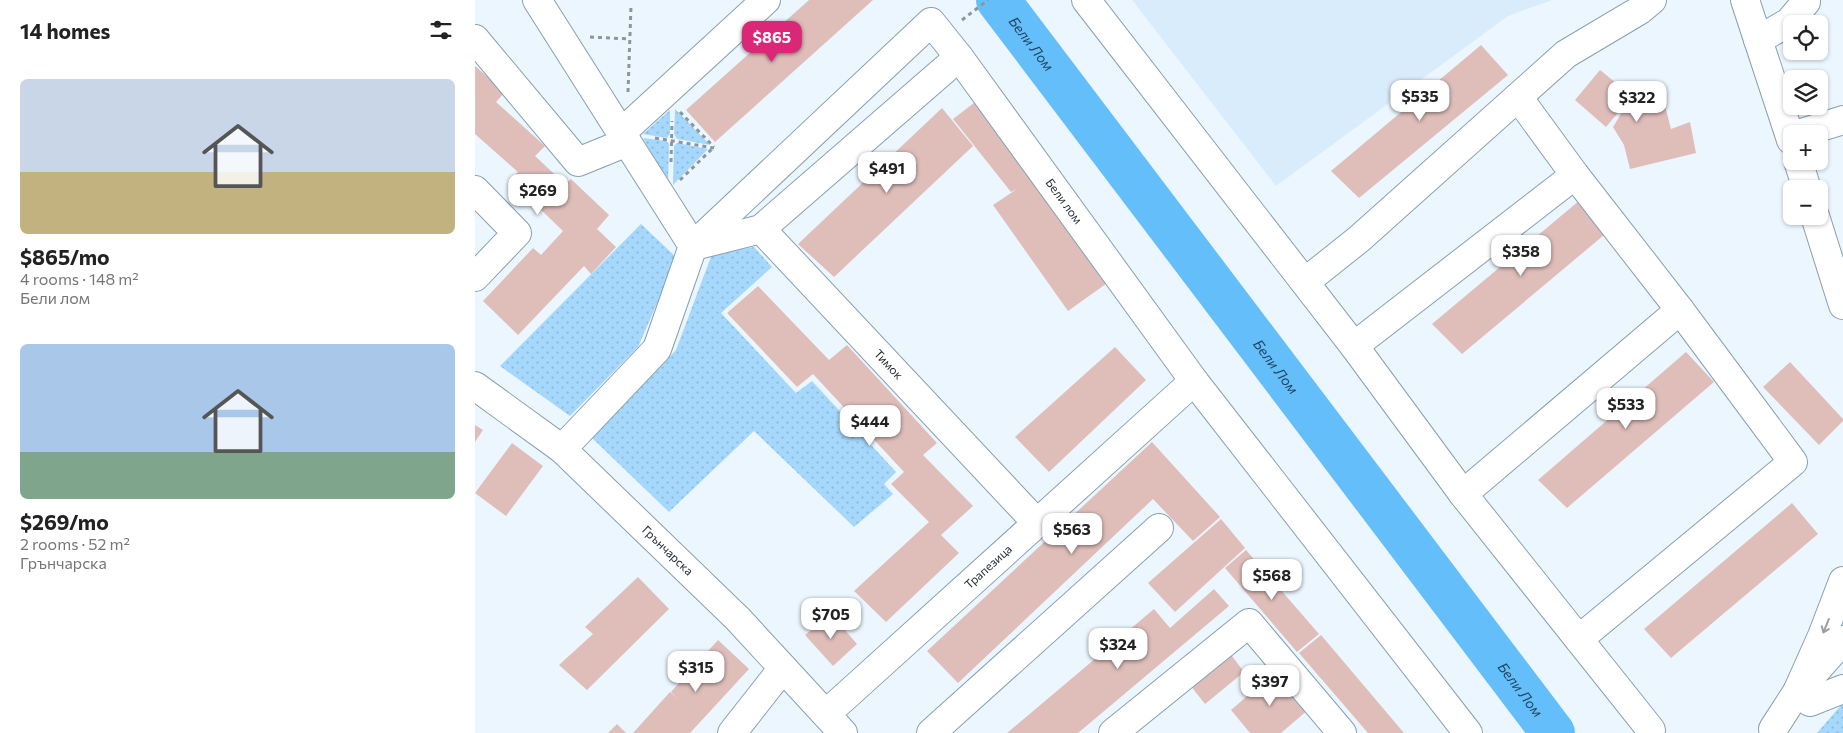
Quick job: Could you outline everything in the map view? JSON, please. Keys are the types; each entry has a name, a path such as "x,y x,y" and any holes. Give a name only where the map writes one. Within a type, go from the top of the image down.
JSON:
{"street":[{"path":"537,0 693,246"},
{"path":"475,39 578,162 624,138 766,0"},
{"path":"1086,0 1354,346 1463,494 1651,730"},
{"path":"1305,282 1359,239 1566,54 1640,10 1651,0"},
{"path":"1745,0 1788,125"},
{"path":"1758,40 1789,22 1806,2 1805,0"},
{"path":"562,449 657,349 693,246 937,29"},
{"name":"Бели лом","path":"937,29 1194,381 1468,733"},
{"path":"693,246 761,229 959,57"},
{"path":"1518,97 1793,462 1579,640"},
{"path":"1828,126 1843,120"},
{"path":"1354,346 1575,175"},
{"path":"475,190 517,233 476,274"},
{"path":"1818,225 1843,305"},
{"name":"Тимок","path":"761,229 1037,523"},
{"path":"1463,494 1680,310"},
{"name":"Трапезица","path":"835,723 1037,523 1194,381"},
{"name":"Грънчарска","path":"475,386 562,449 738,619 835,723"},
{"path":"931,733 1159,528"},
{"path":"1804,697 1843,580"},
{"path":"1113,733 1249,623 1329,728"},
{"path":"1771,731 1804,697 1843,640"},
{"path":"732,733 783,668"},
{"path":"1804,697 1843,669"},
{"path":"1804,697 1843,689"}],"path":[{"path":"937,29 988,0"},
{"path":"631,6 624,138 672,140 714,148"},
{"path":"559,34 630,39"},
{"path":"673,105 714,148"},
{"path":"671,170 673,114"},
{"path":"669,208 670,190 714,148"}],"shaded area":[{"path":"1132,0 1552,0 1508,16 1276,186"},
{"path":"675,109 710,145 677,139 674,134"},
{"path":"670,110 670,134 667,138 643,134"},
{"path":"643,138 666,141 669,144 668,183"},
{"path":"677,143 708,149 673,185 674,146"},
{"path":"641,224 677,258 638,347 570,416 500,366"},
{"path":"754,247 772,267 721,313 796,393 812,381 896,472 884,484 893,494 854,527 754,431 669,512 592,438 676,350 712,254"},
{"path":"1843,703 1843,733 1817,733"}],"building":[{"path":"809,0 873,0 715,142 686,110"},
{"path":"1481,45 1508,75 1359,198 1331,171"},
{"path":"475,66 505,92 496,102 545,146 535,156 565,184 571,179 609,215 597,229 616,247 591,274 584,266 518,335 483,301 533,248 541,255 563,231 510,180 518,172 475,134"},
{"path":"1600,70 1632,96 1606,127 1575,100"},
{"path":"1648,89 1651,103 1663,98 1671,129 1690,122 1696,153 1630,169 1624,145 1613,127 1632,96"},
{"path":"983,96 1110,281 1068,311 993,205 1017,189 1011,192 953,119"},
{"path":"942,108 973,146 834,277 798,244"},
{"path":"1580,200 1610,230 1462,354 1432,324"},
{"path":"758,286 829,360 847,345 937,443 923,455 973,506 941,535 959,553 886,622 854,591 929,522 891,484 904,472 813,374 797,387 727,313"},
{"path":"1115,347 1146,380 1049,472 1015,437"},
{"path":"1686,352 1714,382 1567,508 1538,480"},
{"path":"1790,362 1843,419 1819,445 1763,387"},
{"path":"475,425 483,430 475,442"},
{"path":"1152,442 1220,517 1193,541 1153,499 958,683 927,651"},
{"path":"512,443 543,466 506,516 475,493"},
{"path":"1792,503 1818,534 1671,658 1644,629"},
{"path":"1221,519 1245,548 1175,612 1148,583"},
{"path":"1246,550 1319,634 1297,652 1225,568"},
{"path":"638,577 669,609 587,690 559,665 593,634 585,627"},
{"path":"1214,589 1229,606 1078,733 1007,733 1154,609 1170,628"},
{"path":"831,614 857,644 833,666 805,635"},
{"path":"1321,635 1404,733 1368,733 1299,653"},
{"path":"718,640 749,669 690,733 633,733 670,692 678,699 671,692"},
{"path":"1229,652 1244,672 1205,704 1190,685"},
{"path":"1276,671 1309,709 1281,733 1250,733 1231,710"},
{"path":"617,724 626,733 608,733"}],"waterway":[{"name":"Бели Лом","path":"998,0 1553,733"}]}
